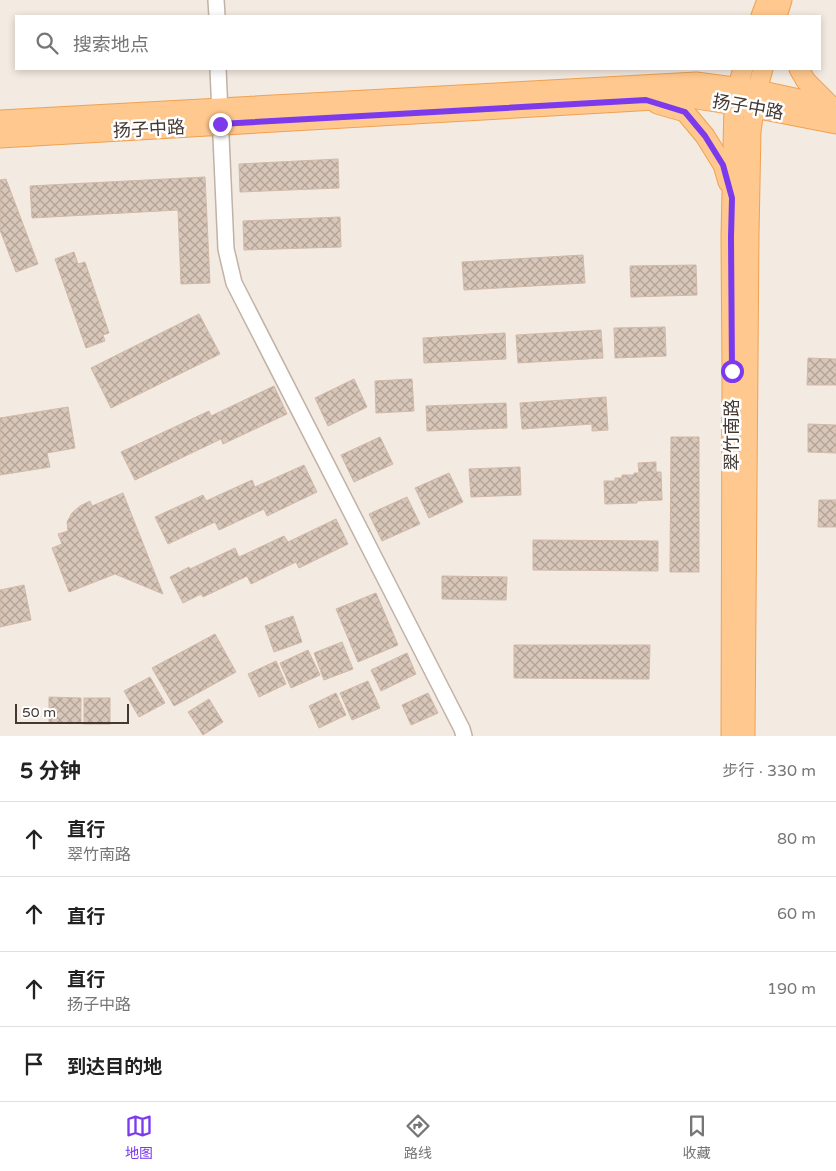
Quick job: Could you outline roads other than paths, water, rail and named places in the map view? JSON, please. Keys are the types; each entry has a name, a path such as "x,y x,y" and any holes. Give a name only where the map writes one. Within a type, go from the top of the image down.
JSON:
{"main road":[{"path":"761,15 767,0"},
{"path":"777,15 782,0"},
{"path":"782,0 783,15"},
{"name":"翠竹南路","path":"731,736 731,237 735,96 743,70"},
{"name":"翠竹南路","path":"745,736 749,234 752,131 755,99 762,70"},
{"path":"800,70 806,81 833,106"},
{"name":"扬子中路","path":"0,138 220,116 696,82 735,96"},
{"name":"扬子中路","path":"0,120 220,116 735,96 833,106"},
{"name":"扬子中路","path":"755,99 836,124"},
{"path":"646,100 685,112 705,136 723,165 732,198"}],"street":[{"path":"216,0 217,15"},
{"path":"218,70 226,249 234,283 464,736"}]}
